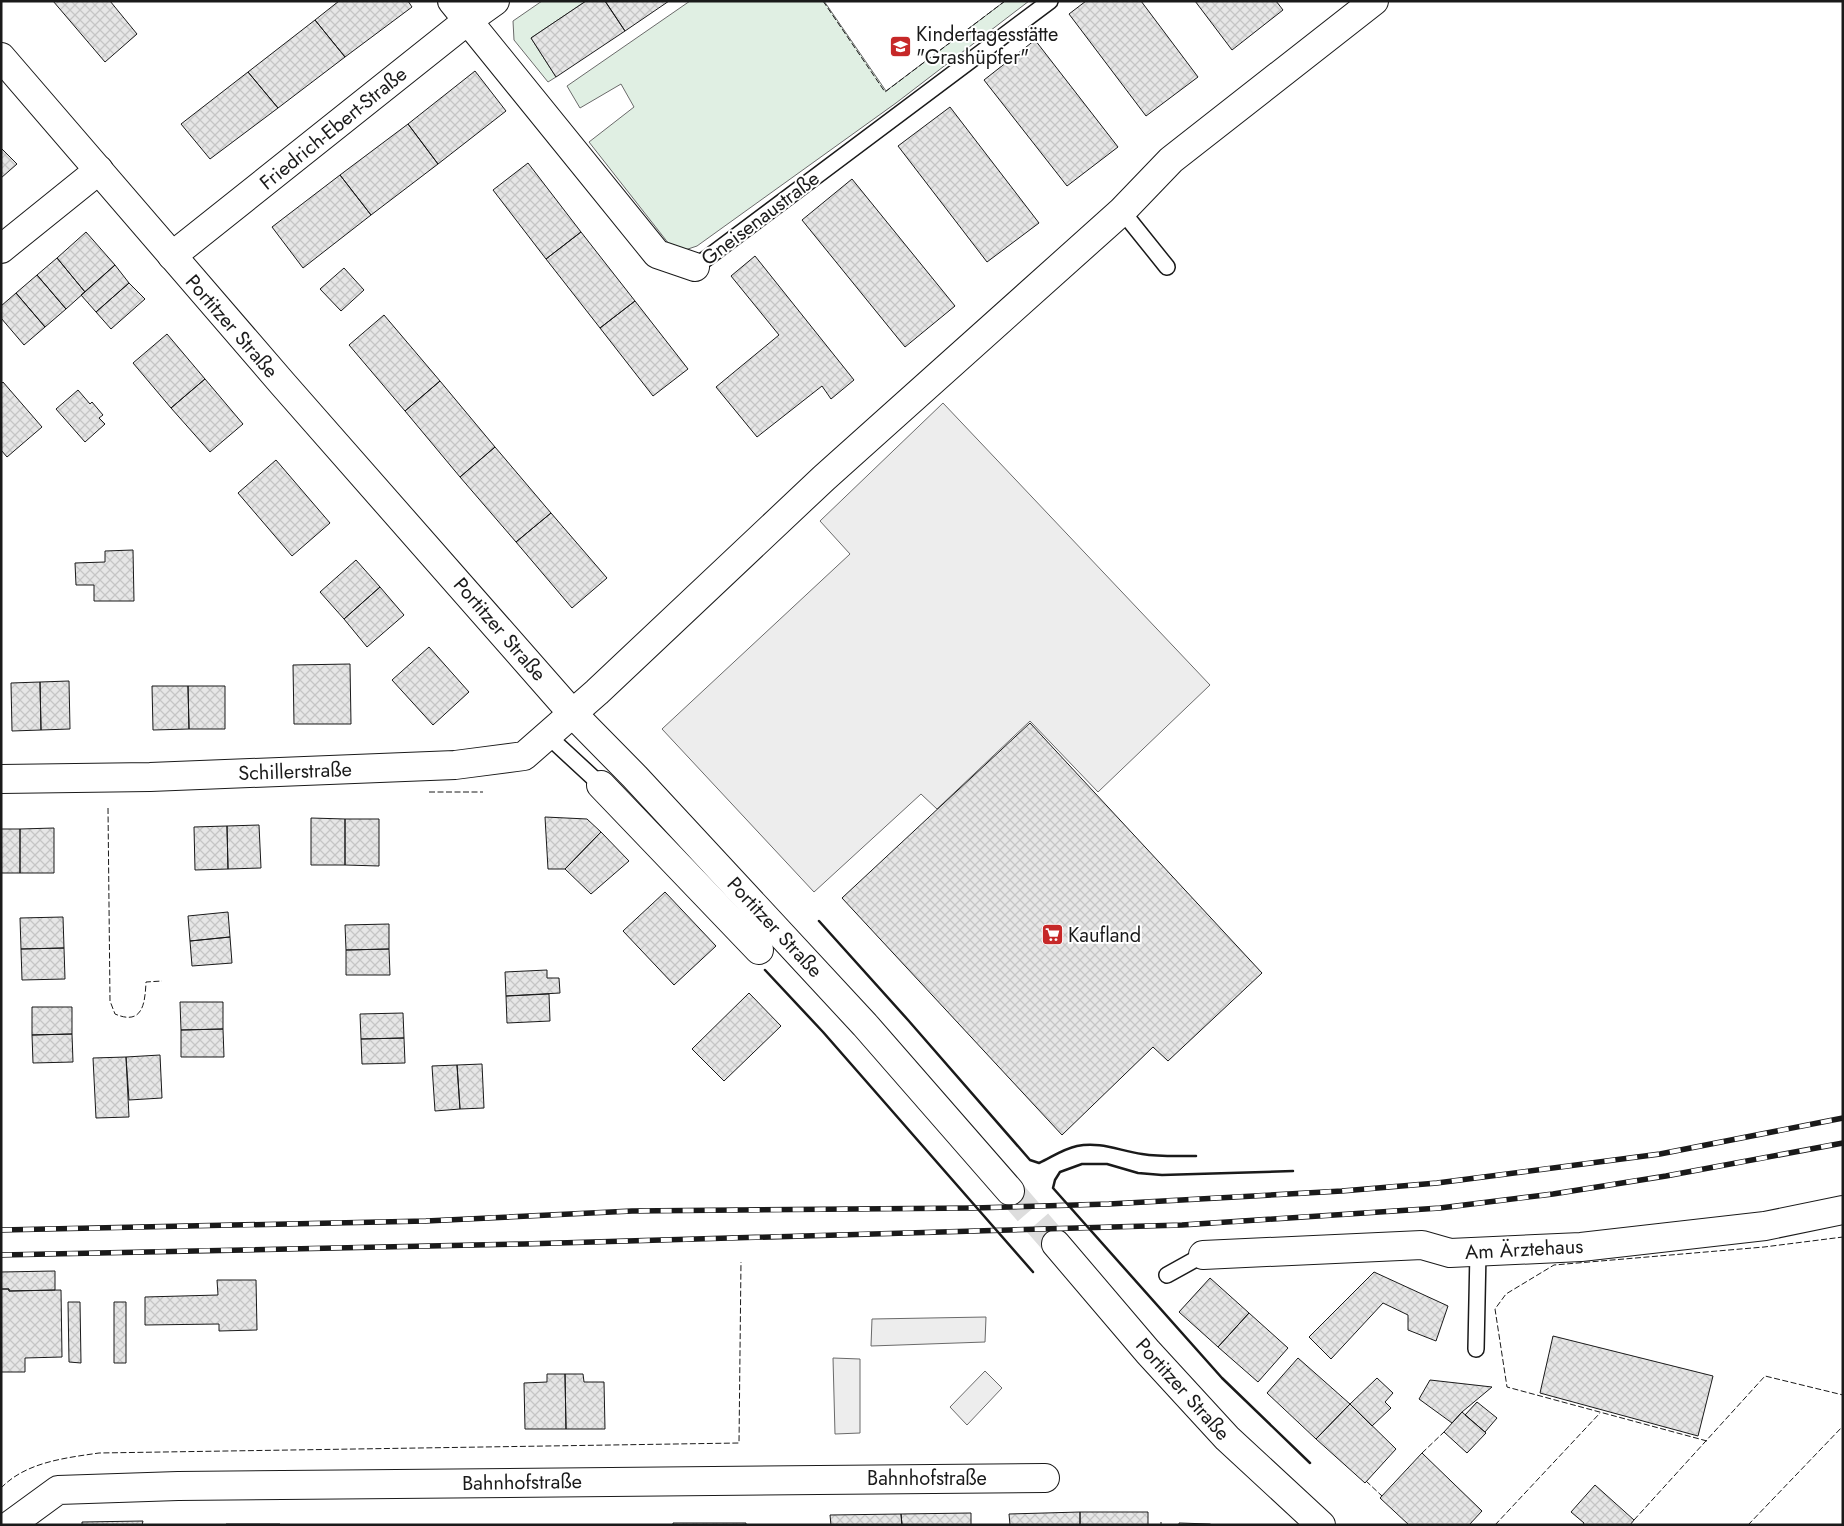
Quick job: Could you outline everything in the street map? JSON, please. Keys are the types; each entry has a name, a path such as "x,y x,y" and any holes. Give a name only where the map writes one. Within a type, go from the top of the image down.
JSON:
{"street":[{"name":"Friedrich-Ebert-Straße","path":"172,256 460,11 495,1"},
{"name":"Schillerstraße","path":"1,779 150,777 455,765 524,756 574,714 824,478 1122,211 1171,160 1374,1"},
{"name":"Gneisenaustraße","path":"460,11 657,254 695,267"},
{"name":"Portitzer Straße","path":"1,57 172,256 574,714 635,776 865,1025 1010,1192"},
{"path":"1,249 99,170"},
{"path":"601,785 759,950"},
{"name":"Am Ärztehaus","path":"1203,1255 1422,1245 1450,1253 1581,1247 1766,1226 1843,1210"},
{"name":"Portitzer Straße","path":"1056,1244 1148,1352 1227,1438 1321,1525"},
{"name":"Bahnhofstraße","path":"10,1525 58,1490 178,1486 1045,1478"}],"lane":[{"name":"Gneisenaustraße","path":"695,267 1050,1"},
{"path":"1122,211 1167,266"},
{"path":"548,736 601,785"},
{"path":"1476,1348 1478,1252"},
{"path":"1167,1275 1203,1255"}],"green space":[{"path":"542,1 586,1 531,38 556,77 548,82 514,40 513,21"},
{"path":"690,1 824,1 886,91 1005,1 1029,1 896,103 697,246 685,250 669,244 589,142 634,107 621,84 580,108 567,86"}],"shaded area":[{"path":"943,403 1210,685 1098,792 1030,721 937,809 921,794 814,892 662,729 850,554 820,521"},
{"path":"986,1317 985,1342 871,1346 872,1319"},
{"path":"833,1358 860,1359 860,1433 835,1434"},
{"path":"985,1371 1002,1388 967,1425 950,1407"}],"building":[{"path":"53,1 110,1 137,34 105,62"},
{"path":"339,1 408,1 412,7 345,57 315,20"},
{"path":"586,1 605,1 625,31 556,77 531,38"},
{"path":"605,1 669,1 625,31"},
{"path":"1086,1 1141,1 1198,77 1146,116 1069,14"},
{"path":"1195,1 1276,1 1283,10 1232,50"},
{"path":"315,20 345,57 278,108 248,72"},
{"path":"1035,40 1118,147 1067,186 984,80"},
{"path":"475,71 506,111 438,164 408,124"},
{"path":"248,72 278,108 210,159 181,124"},
{"path":"950,107 1039,223 987,262 898,146"},
{"path":"408,124 438,164 371,215 340,175"},
{"path":"1,148 17,164 1,178"},
{"path":"528,163 581,232 546,259 493,190"},
{"path":"340,175 371,215 303,268 272,227"},
{"path":"852,179 955,306 905,347 802,220"},
{"path":"86,232 115,265 85,292 57,258"},
{"path":"581,232 635,301 600,328 546,259"},
{"path":"755,256 854,380 831,399 822,386 757,437 716,387 779,335 731,276"},
{"path":"57,258 85,292 66,309 37,275"},
{"path":"115,265 129,283 96,312 81,295"},
{"path":"344,268 364,290 341,311 320,289"},
{"path":"37,275 66,309 45,327 16,293"},
{"path":"129,283 145,299 111,329 96,312"},
{"path":"16,293 45,327 24,345 1,318 1,306"},
{"path":"635,301 688,369 653,396 600,328"},
{"path":"384,315 440,381 405,411 349,345"},
{"path":"167,334 205,379 171,408 133,363"},
{"path":"205,379 243,424 210,452 171,408"},
{"path":"440,381 495,447 460,477 405,411"},
{"path":"3,382 42,427 7,457 1,450 1,384"},
{"path":"78,390 103,415 99,418 105,424 85,442 56,409"},
{"path":"495,447 551,513 516,542 460,477"},
{"path":"276,460 330,523 292,556 238,493"},
{"path":"551,513 607,578 572,608 516,542"},
{"path":"133,550 134,601 94,601 94,585 76,585 75,563 105,562 105,551"},
{"path":"356,560 380,587 344,619 320,592"},
{"path":"380,587 404,615 367,647 344,619"},
{"path":"429,647 469,692 433,725 392,680"},
{"path":"350,664 351,724 294,724 293,665"},
{"path":"69,681 70,729 41,730 40,682"},
{"path":"40,682 41,730 12,731 11,683"},
{"path":"152,686 188,686 189,729 153,730"},
{"path":"188,686 225,686 225,729 189,729"},
{"name":"Kaufland","path":"1030,723 1262,973 1168,1061 1153,1047 1062,1135 842,898"},
{"path":"545,817 587,819 601,832 565,869 548,869"},
{"path":"311,818 345,819 345,865 311,865"},
{"path":"345,819 379,819 379,866 345,865"},
{"path":"259,825 261,868 228,869 227,826"},
{"path":"227,826 228,869 195,870 194,827"},
{"path":"54,828 54,873 20,873 20,829"},
{"path":"1,829 20,829 20,873 1,873"},
{"path":"601,832 629,861 591,894 565,869"},
{"path":"665,892 716,946 674,985 623,931"},
{"path":"228,912 230,937 190,941 188,916"},
{"path":"63,917 64,948 21,949 20,918"},
{"path":"389,924 389,949 346,950 345,925"},
{"path":"230,937 232,963 192,966 190,941"},
{"path":"64,948 65,979 22,980 21,949"},
{"path":"389,949 390,975 346,975 346,950"},
{"path":"547,970 547,978 559,978 560,993 506,996 505,972"},
{"path":"749,993 781,1026 724,1081 692,1049"},
{"path":"549,994 550,1021 507,1023 506,996"},
{"path":"180,1002 223,1002 223,1029 181,1030"},
{"path":"32,1007 72,1007 72,1034 32,1035"},
{"path":"403,1013 404,1038 361,1039 360,1014"},
{"path":"223,1029 224,1057 181,1057 181,1030"},
{"path":"72,1034 73,1062 33,1063 32,1035"},
{"path":"404,1038 405,1063 362,1064 361,1039"},
{"path":"160,1055 162,1098 129,1100 126,1057"},
{"path":"126,1057 129,1117 96,1118 93,1058"},
{"path":"482,1064 484,1108 460,1109 457,1065"},
{"path":"457,1065 460,1109 435,1111 432,1066"},
{"path":"55,1271 55,1290 9,1291 9,1289 1,1289 1,1272"},
{"path":"1374,1272 1448,1306 1436,1341 1408,1330 1408,1315 1383,1303 1331,1359 1309,1337"},
{"path":"1210,1278 1249,1313 1218,1347 1179,1312"},
{"path":"217,1280 256,1280 257,1330 219,1331 219,1324 145,1325 145,1297 218,1295"},
{"path":"1,1289 9,1289 9,1291 61,1290 62,1357 25,1358 25,1372 1,1372"},
{"path":"68,1302 80,1302 81,1363 69,1362"},
{"path":"114,1302 126,1302 126,1363 114,1363"},
{"path":"1249,1313 1288,1348 1258,1382 1218,1347"},
{"path":"1553,1336 1713,1376 1698,1436 1540,1393"},
{"path":"1298,1358 1350,1404 1316,1439 1267,1393"},
{"path":"547,1374 565,1374 566,1429 525,1429 524,1383 547,1382"},
{"path":"565,1374 583,1374 584,1382 604,1382 605,1429 566,1429"},
{"path":"1377,1378 1393,1393 1385,1402 1391,1408 1372,1426 1350,1404"},
{"path":"1430,1380 1492,1387 1452,1423 1419,1399"},
{"path":"1477,1402 1497,1418 1485,1432 1465,1415"},
{"path":"1350,1404 1396,1449 1365,1483 1316,1439"},
{"path":"1462,1412 1486,1433 1467,1453 1444,1432"},
{"path":"1422,1453 1482,1511 1469,1525 1409,1525 1380,1498"},
{"path":"1595,1485 1634,1520 1630,1525 1583,1525 1584,1523 1571,1512"},
{"path":"1080,1512 1080,1525 1010,1525 1009,1514"},
{"path":"1080,1512 1148,1512 1148,1525 1080,1525"},
{"path":"971,1513 971,1525 902,1525 901,1514"},
{"path":"901,1514 902,1525 831,1525 830,1515"},
{"path":"143,1521 142,1525 82,1525 82,1522"},
{"path":"673,1523 746,1523 746,1525 673,1525"},
{"path":"1179,1523 1210,1524 1212,1525 1179,1525"},
{"path":"280,1524 280,1525 226,1525"}],"tunnel":[{"path":"1010,1191 1056,1244"}],"railway":[{"path":"1,1230 426,1221 632,1211 974,1208 1109,1204 1342,1191 1437,1183 1660,1154 1843,1118"},
{"path":"1,1255 524,1244 1182,1225 1440,1208 1553,1194 1666,1176 1843,1143"}],"fence":[{"path":"823,1 885,92 1005,1"},
{"path":"429,792 483,792"},
{"path":"108,808 110,1001 115,1014 124,1017 137,1015 145,998 146,982 162,981"},
{"path":"1707,1441 1507,1387 1495,1309 1506,1294 1554,1265 1764,1247 1843,1237"},
{"path":"1,1488 11,1479 34,1467 60,1459 99,1453 739,1443 741,1262"},
{"path":"1634,1520 1765,1376 1843,1395"},
{"path":"1495,1525 1600,1413"},
{"path":"1748,1525 1843,1426"},
{"path":"1422,1453 1444,1432"},
{"path":"1366,1481 1382,1496"}],"wall":[{"path":"819,921 1030,1160 1039,1163 1067,1149 1085,1145 1102,1146 1149,1155 1196,1156"},
{"path":"765,970 823,1032 1033,1272"},
{"path":"1293,1171 1162,1175 1138,1173 1107,1164 1082,1164 1060,1172 1053,1188 1222,1378 1310,1463"}],"place":[{"name":"Kindertagesstätte \"Grashüpfer\"","path":"900,46"},
{"name":"Kaufland","path":"1052,935"}]}
